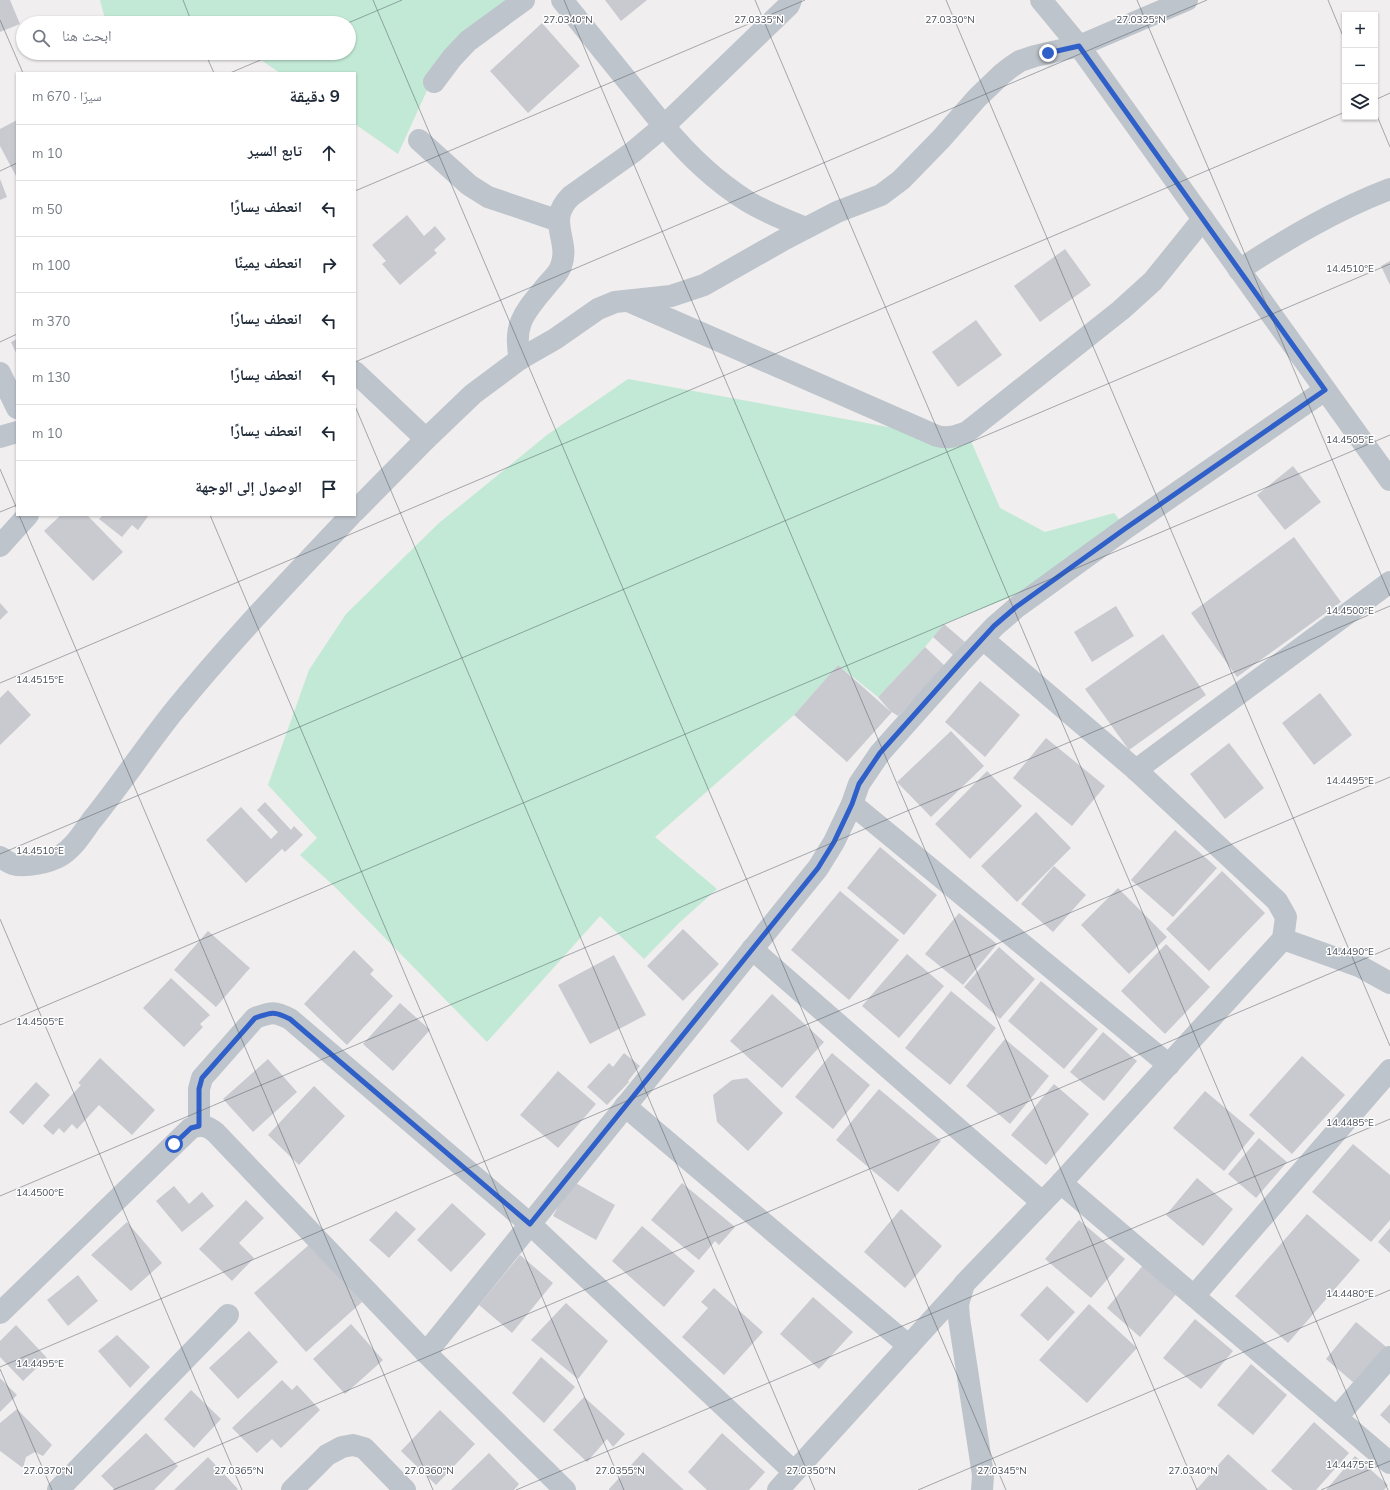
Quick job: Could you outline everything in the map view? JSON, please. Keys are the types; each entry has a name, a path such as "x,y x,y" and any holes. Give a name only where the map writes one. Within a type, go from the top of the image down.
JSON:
{"street":[{"path":"434,82 468,41 524,0"},
{"path":"562,0 679,144 724,185 748,201 774,215 806,228"},
{"path":"520,359 517,347 520,322 526,311 561,266 563,257 559,221 560,211 564,203 571,196 633,152 664,126 788,5 791,0"},
{"path":"1041,0 1079,46 1390,480"},
{"path":"356,510 426,438 474,394 520,359 555,339 598,309 610,304 627,300 671,296 704,285 837,212 881,195 896,184 924,158 987,88 1002,74 1020,61 1079,46 1187,0"},
{"path":"419,140 469,185 483,194 499,202 559,221"},
{"path":"1240,270 1270,250 1323,220 1390,189"},
{"path":"627,300 930,433 945,438 958,436 967,432 1121,310 1153,280 1203,219"},
{"path":"0,373 16,406"},
{"path":"356,373 426,438"},
{"path":"426,1353 818,868 834,842 852,804 859,784 880,753 983,639 1022,602 1325,390"},
{"path":"0,437 16,432"},
{"path":"0,546 27,516"},
{"path":"0,857 13,864 38,864 60,856 73,844 107,801 142,751 175,710 251,622 350,516"},
{"path":"1136,770 1390,582"},
{"path":"778,1490 964,1284 1061,1182 1283,939 1286,917 1277,901 1136,770 983,639"},
{"path":"852,804 1169,1065"},
{"path":"1283,939 1361,967 1390,983"},
{"path":"752,949 1042,1202"},
{"path":"199,1126 199,1089 202,1078 255,1018 267,1014 278,1013 290,1019 530,1224 794,1472"},
{"path":"1194,1296 1390,1070"},
{"path":"625,1106 909,1346"},
{"path":"0,1313 191,1128 204,1126 216,1133 426,1353 562,1489"},
{"path":"1061,1182 1390,1463"},
{"path":"964,1284 958,1304 959,1318 983,1475 982,1490"},
{"path":"58,1490 228,1315"},
{"path":"1337,1417 1390,1357"},
{"path":"292,1490 326,1455 342,1446 353,1445 364,1448 405,1490"}],"green space":[{"path":"100,0 515,0 440,62 398,154 356,125 356,72 279,72 261,60 356,60 356,16 104,16"},
{"path":"628,379 937,436 967,432 1000,508 1045,532 1114,513 1126,528 1046,586 1011,597 944,624 925,647 878,697 838,665 794,715 655,837 717,889 680,922 644,959 600,916 487,1042 336,888 300,855 317,838 268,785 309,670 346,614 439,523 547,435"}],"building":[{"path":"0,0 10,0 17,16 16,26 0,32"},
{"path":"605,0 647,0 621,21"},
{"path":"542,23 580,66 528,113 490,71"},
{"path":"16,121 16,176 0,146 0,129"},
{"path":"0,179 7,197 0,200"},
{"path":"407,215 424,236 435,226 446,239 434,250 437,253 400,285 382,264 386,261 372,245"},
{"path":"1065,249 1091,285 1040,322 1014,286"},
{"path":"1390,261 1390,285 1381,266"},
{"path":"976,320 1002,355 958,387 932,352"},
{"path":"16,340 16,353 11,342"},
{"path":"1293,466 1321,502 1285,530 1257,495"},
{"path":"60,516 88,516 123,552 93,581 44,531"},
{"path":"102,516 148,516 138,530 132,525 122,537 99,519"},
{"path":"1294,537 1341,602 1237,677 1191,613"},
{"path":"0,603 8,612 0,620"},
{"path":"1116,606 1134,636 1092,662 1074,632"},
{"path":"944,624 965,642 953,655 933,637"},
{"path":"1163,634 1206,695 1129,750 1085,689"},
{"path":"925,647 945,666 898,716 892,712 847,762 794,715 838,665 891,712 878,697"},
{"path":"980,681 1020,715 985,757 945,722"},
{"path":"8,690 31,715 0,745 0,698"},
{"path":"1320,693 1352,735 1314,765 1282,723"},
{"path":"951,731 984,766 931,817 897,782"},
{"path":"1046,738 1105,786 1072,826 1013,778"},
{"path":"1229,743 1264,788 1225,819 1190,774"},
{"path":"987,771 1022,806 970,859 935,824"},
{"path":"265,802 291,830 294,826 303,835 285,852 282,849 246,883 206,840 241,807 271,839 278,832 257,810"},
{"path":"1036,812 1071,848 1017,902 981,866"},
{"path":"1175,830 1217,868 1173,917 1131,880"},
{"path":"880,847 937,895 904,935 847,888"},
{"path":"1054,866 1086,895 1053,932 1021,904"},
{"path":"1222,871 1265,913 1209,971 1166,929"},
{"path":"1118,888 1167,937 1129,974 1081,925"},
{"path":"840,891 899,940 849,1000 791,950"},
{"path":"959,913 997,944 963,985 925,954"},
{"path":"683,929 719,964 683,1001 647,966"},
{"path":"208,931 250,968 216,1007 174,970"},
{"path":"1166,944 1210,987 1165,1034 1121,991"},
{"path":"999,947 1035,979 1000,1019 964,987"},
{"path":"354,950 374,970 370,974 393,996 347,1045 304,1004"},
{"path":"907,954 944,986 899,1038 862,1006"},
{"path":"614,955 646,1015 590,1044 558,985"},
{"path":"171,978 210,1015 200,1024 203,1027 184,1047 143,1008"},
{"path":"1041,981 1098,1029 1064,1069 1008,1021"},
{"path":"951,991 996,1028 950,1085 905,1048"},
{"path":"772,994 824,1042 782,1088 730,1041"},
{"path":"400,1003 430,1030 393,1071 363,1044"},
{"path":"1103,1032 1137,1061 1104,1101 1070,1072"},
{"path":"1005,1039 1049,1076 1010,1124 966,1086"},
{"path":"624,1053 640,1066 628,1081 629,1082 607,1105 587,1087 609,1063 613,1067"},
{"path":"832,1053 870,1085 833,1129 795,1097"},
{"path":"1302,1056 1345,1095 1292,1154 1249,1115"},
{"path":"100,1058 155,1110 132,1135 99,1105 77,1129 72,1124 64,1133 59,1128 53,1135 43,1126 81,1085 78,1083"},
{"path":"268,1059 297,1092 253,1132 223,1099"},
{"path":"558,1071 596,1104 558,1148 520,1115"},
{"path":"747,1078 783,1113 748,1151 717,1122 713,1095 732,1080"},
{"path":"36,1082 50,1095 23,1125 9,1112"},
{"path":"1054,1084 1089,1114 1046,1165 1011,1135"},
{"path":"314,1086 345,1116 299,1165 268,1135"},
{"path":"879,1089 941,1141 898,1192 836,1140"},
{"path":"1205,1091 1255,1133 1224,1171 1173,1128"},
{"path":"1259,1138 1287,1162 1256,1198 1228,1174"},
{"path":"1353,1144 1390,1175 1390,1220 1371,1242 1312,1192"},
{"path":"1197,1178 1233,1209 1203,1246 1166,1215"},
{"path":"572,1181 615,1205 596,1240 553,1216"},
{"path":"682,1183 735,1227 719,1245 715,1241 699,1260 651,1220"},
{"path":"174,1186 189,1204 202,1192 214,1206 182,1232 156,1201"},
{"path":"246,1200 264,1218 239,1243 254,1258 232,1281 199,1249"},
{"path":"452,1203 486,1234 451,1272 417,1240"},
{"path":"901,1209 942,1246 905,1288 864,1252"},
{"path":"396,1211 416,1229 389,1258 369,1240"},
{"path":"1307,1214 1360,1260 1288,1343 1235,1296"},
{"path":"1079,1220 1125,1259 1091,1298 1045,1259"},
{"path":"127,1222 162,1263 131,1291 91,1255"},
{"path":"642,1226 695,1271 664,1307 612,1261"},
{"path":"1390,1228 1390,1253 1378,1242"},
{"path":"310,1244 362,1302 306,1352 254,1293"},
{"path":"520,1255 553,1283 512,1333 479,1305"},
{"path":"1145,1263 1178,1292 1140,1337 1107,1308"},
{"path":"78,1275 98,1301 68,1326 47,1300"},
{"path":"1047,1286 1075,1312 1048,1341 1020,1315"},
{"path":"714,1288 763,1332 724,1375 682,1337 708,1308 701,1302"},
{"path":"813,1297 853,1332 819,1369 780,1334"},
{"path":"566,1303 608,1341 578,1379 531,1340"},
{"path":"1089,1304 1137,1348 1087,1403 1039,1360"},
{"path":"1195,1319 1233,1351 1201,1389 1163,1358"},
{"path":"1356,1322 1390,1350 1361,1389 1326,1359"},
{"path":"351,1324 383,1360 345,1394 313,1359"},
{"path":"16,1325 47,1358 23,1381 0,1357 0,1341"},
{"path":"249,1331 278,1362 238,1399 209,1368"},
{"path":"117,1335 150,1367 130,1388 98,1351"},
{"path":"541,1357 575,1387 544,1423 512,1393"},
{"path":"1251,1364 1287,1395 1253,1435 1217,1405"},
{"path":"0,1378 17,1395 0,1412"},
{"path":"282,1380 292,1390 297,1385 320,1410 281,1448 272,1439 257,1453 232,1428"},
{"path":"191,1390 221,1419 194,1448 164,1419"},
{"path":"584,1397 625,1434 613,1447 607,1439 587,1462 553,1430"},
{"path":"1390,1404 1390,1424 1380,1415"},
{"path":"17,1409 52,1445 43,1456 35,1452 26,1457 23,1468 0,1451 0,1423"},
{"path":"440,1410 475,1444 436,1485 401,1451"},
{"path":"1314,1422 1349,1453 1316,1490 1293,1490 1271,1471"},
{"path":"146,1433 178,1466 154,1490 115,1490 101,1476"},
{"path":"722,1433 765,1472 749,1490 707,1490 688,1472"},
{"path":"643,1452 684,1490 609,1490"},
{"path":"489,1453 519,1484 514,1490 451,1490"},
{"path":"1228,1454 1268,1490 1196,1490"},
{"path":"1355,1456 1388,1485 1384,1490 1326,1490"},
{"path":"208,1457 238,1489 237,1490 174,1490"}],"route":[{"path":"174,1144 191,1128 199,1126 199,1089 202,1078 255,1018 267,1014 278,1013 290,1019 530,1224 818,868 834,842 852,804 859,784 880,753 994,626 1016,607 1126,528 1325,390 1079,46 1048,53"}]}
